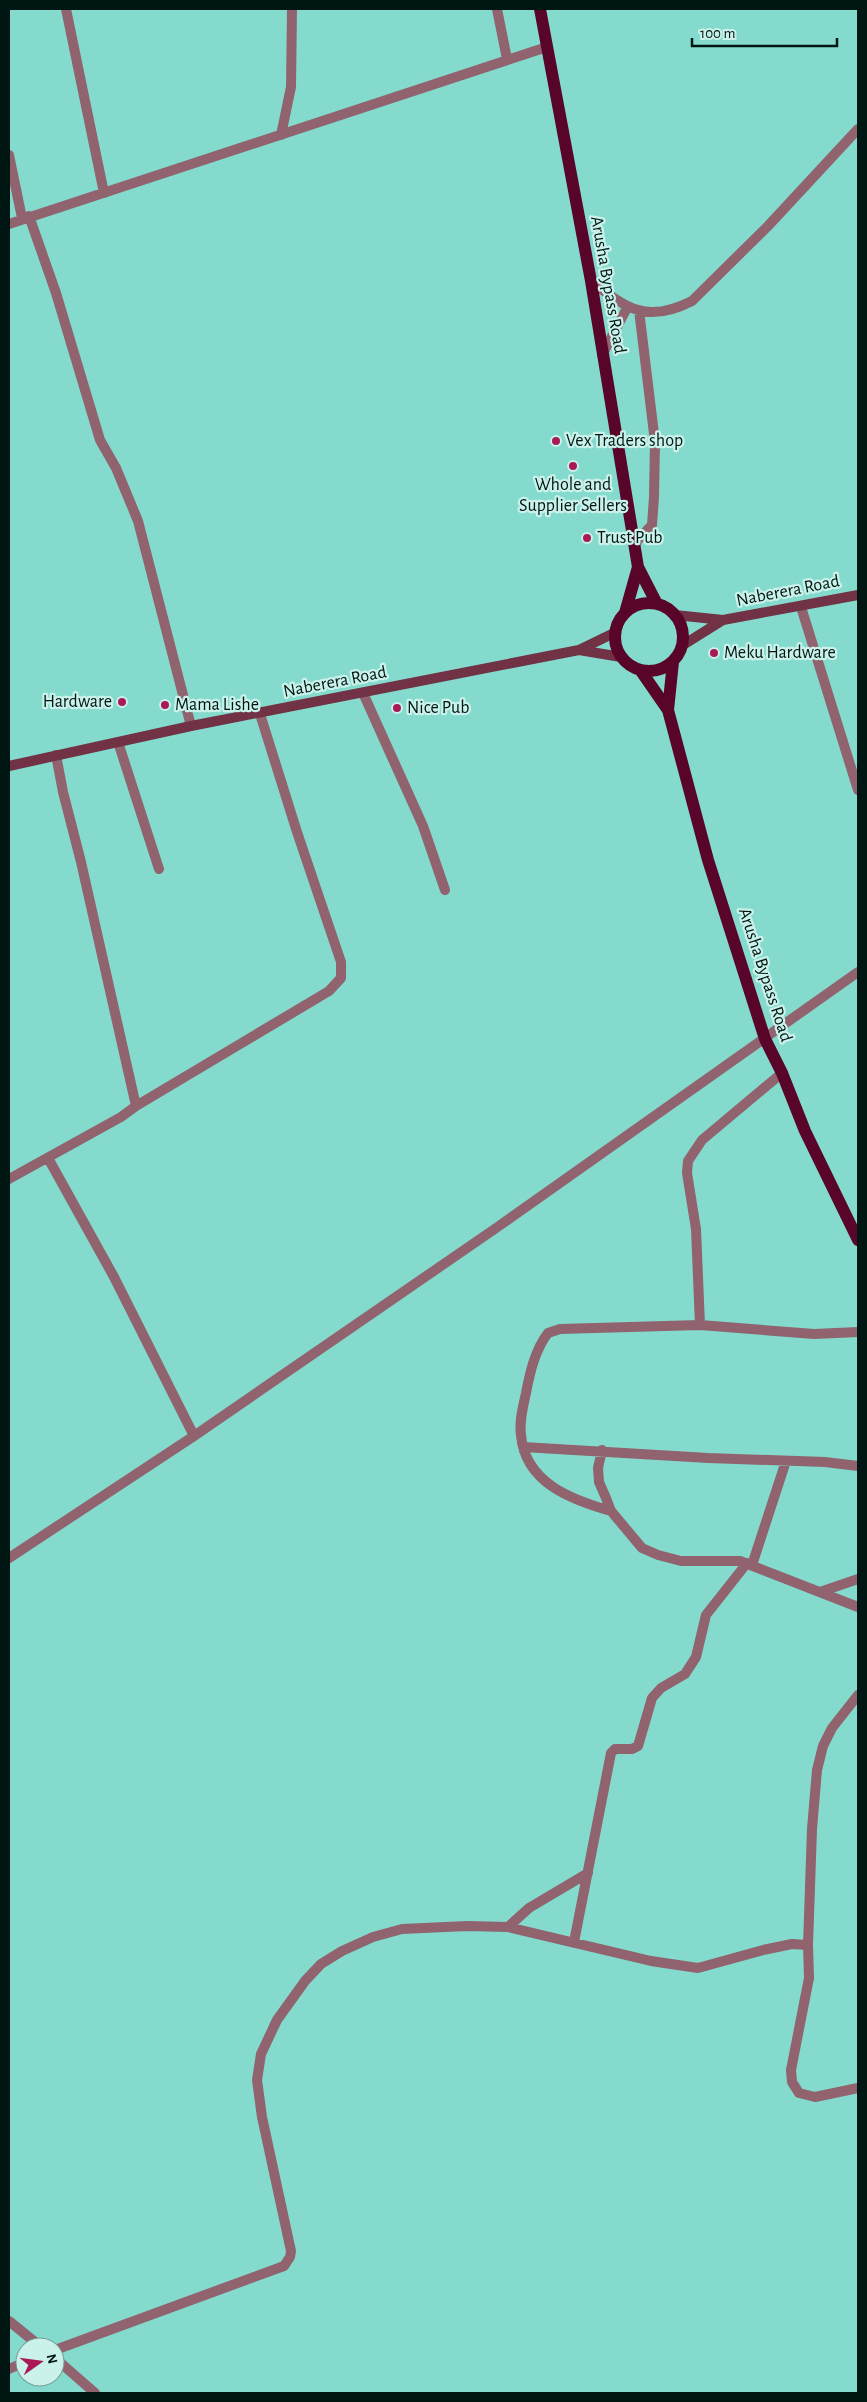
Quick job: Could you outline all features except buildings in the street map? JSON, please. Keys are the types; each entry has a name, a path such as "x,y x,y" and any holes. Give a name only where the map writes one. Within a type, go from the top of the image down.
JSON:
{"main road":[{"name":"Arusha Bypass Road","path":"540,9 591,280 602,355 636,542 638,567 625,614 616,632"},
{"name":"Arusha Bypass Road","path":"638,567 657,604"},
{"path":"625,614 634,607 645,603 657,604 667,608 675,615 680,624 682,645"},
{"path":"616,632 615,641 621,657"},
{"name":"Arusha Bypass Road","path":"682,645 672,662 668,710 708,860 764,1039 782,1073 805,1131 858,1240"},
{"name":"Arusha Bypass Road","path":"621,657 630,666 641,671 668,710"},
{"path":"641,671 658,670 672,662"}],"street":[{"path":"66,9 104,193"},
{"path":"281,135 291,87 292,9"},
{"path":"497,9 507,59"},
{"path":"9,224 547,47"},
{"path":"591,280 628,308 659,314 670,312 692,301 699,296 858,130"},
{"path":"9,155 26,217 56,293 100,440 120,475 138,521 191,726"},
{"path":"602,355 628,308"},
{"path":"636,542 652,525 655,442 639,310"},
{"name":"Naberera Road","path":"675,615 723,620 801,607 858,594"},
{"path":"801,607 858,790"},
{"name":"Naberera Road","path":"682,645 723,620"},
{"name":"Naberera Road","path":"9,766 191,726 579,650 616,632"},
{"name":"Naberera Road","path":"579,650 621,657"},
{"path":"363,693 422,826 446,890"},
{"path":"9,1179 121,1117 136,1106 328,991 340,978 341,962 260,714"},
{"path":"118,742 159,869"},
{"path":"56,755 136,1106"},
{"path":"9,1558 194,1436 500,1226 858,972"},
{"path":"700,1325 697,1239 687,1173 688,1161 702,1140 782,1073"},
{"path":"48,1158 114,1277 194,1436"},
{"path":"611,1511 582,1503 556,1490 538,1474 523,1447 520,1434 528,1385 534,1358 548,1333 560,1329 700,1325 814,1334 858,1332"},
{"path":"523,1447 602,1450 708,1458 825,1462 858,1466"},
{"path":"602,1450 598,1468 599,1482 611,1511 642,1548 658,1555 681,1561 724,1560 750,1564 858,1608"},
{"path":"574,1942 611,1753 615,1749 632,1749 638,1746 652,1698 661,1688 685,1674 696,1657 706,1615 750,1564 786,1460"},
{"path":"820,1592 858,1580"},
{"path":"858,1694 832,1728 823,1746 817,1770 812,1829 808,1945 809,1978 791,2070 792,2082 799,2093 815,2097 858,2088"},
{"path":"508,1926 529,1908 588,1873"},
{"path":"65,2346 284,2266 290,2257 290,2242 262,2117 257,2080 261,2054 277,2020 305,1981 321,1964 342,1951 373,1937 402,1929 433,1926 508,1926 651,1961 698,1968 763,1950 792,1944 808,1945"},
{"path":"9,2321 29,2337"},
{"path":"65,2367 95,2393"}],"place":[{"name":"Vex Traders shop","path":"556,441"},
{"name":"Whole and Supplier Sellers","path":"573,466"},
{"name":"Trust Pub","path":"587,538"},
{"name":"Meku Hardware","path":"714,653"},
{"name":"Hardware","path":"122,702"},
{"name":"Mama Lishe","path":"165,705"},
{"name":"Nice Pub","path":"397,708"}]}
